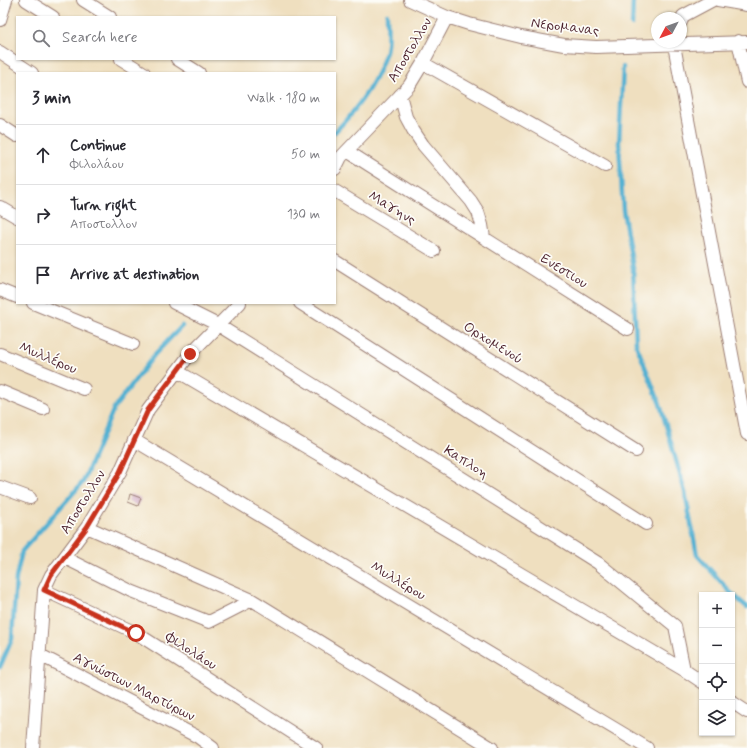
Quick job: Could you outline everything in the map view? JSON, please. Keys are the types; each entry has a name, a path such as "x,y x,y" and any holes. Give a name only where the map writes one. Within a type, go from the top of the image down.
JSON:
{"street":[{"path":"0,20 6,0"},
{"path":"26,0 52,16"},
{"path":"83,0 108,16"},
{"name":"Νερομανας","path":"410,0 447,17 469,24 521,37 564,45 596,47 651,44"},
{"path":"687,14 713,0"},
{"path":"718,0 747,5"},
{"name":"Αποστολλον","path":"336,167 341,157 347,150 409,86 447,17"},
{"path":"742,41 747,82"},
{"name":"Νερομανας","path":"687,43 742,41"},
{"path":"675,48 747,434"},
{"path":"0,52 30,72"},
{"path":"123,60 142,72"},
{"path":"179,60 197,72"},
{"path":"423,63 605,166"},
{"path":"400,95 406,117 413,130 423,145 471,201 478,212 484,238"},
{"path":"0,125 16,135"},
{"name":"Ενεστιου","path":"347,150 628,329"},
{"name":"Μαγηνς","path":"336,192 434,251"},
{"path":"0,207 16,216"},
{"name":"Ορχομενού","path":"336,262 636,451"},
{"path":"0,290 16,297"},
{"path":"35,304 133,344"},
{"name":"Καπλοη","path":"176,304 218,325 598,563 675,626 684,670"},
{"name":"Αποστολλον","path":"35,747 44,590 51,575 87,527 120,472 148,410 190,354 239,304"},
{"path":"302,304 646,524"},
{"name":"Μυλλέρου","path":"0,354 84,389"},
{"path":"177,371 699,680"},
{"path":"0,391 43,409"},
{"name":"Μυλλέρου","path":"134,440 647,748"},
{"path":"0,487 30,498"},
{"path":"87,527 252,600 492,748"},
{"path":"65,558 131,591 209,622 252,600"},
{"name":"Φιλολάου","path":"44,590 136,633 316,748"},
{"name":"Αγνώστων Μαρτύρων","path":"40,655 198,737 214,748"},
{"path":"735,704 747,712"}],"building":[{"path":"130,494 141,498 138,506 128,502"}],"waterway":[{"path":"632,25 633,0"},
{"path":"336,131 351,114 372,85 382,63 388,38 387,14"},
{"path":"623,67 619,143 623,210 633,268 636,344 660,404 685,492 697,555 730,592 747,607"},
{"path":"0,667 12,639 16,578 22,551 83,482 114,408 155,354 182,326"}],"route":[{"path":"136,633 44,590 51,575 87,527 120,472 148,410 190,354"}]}
